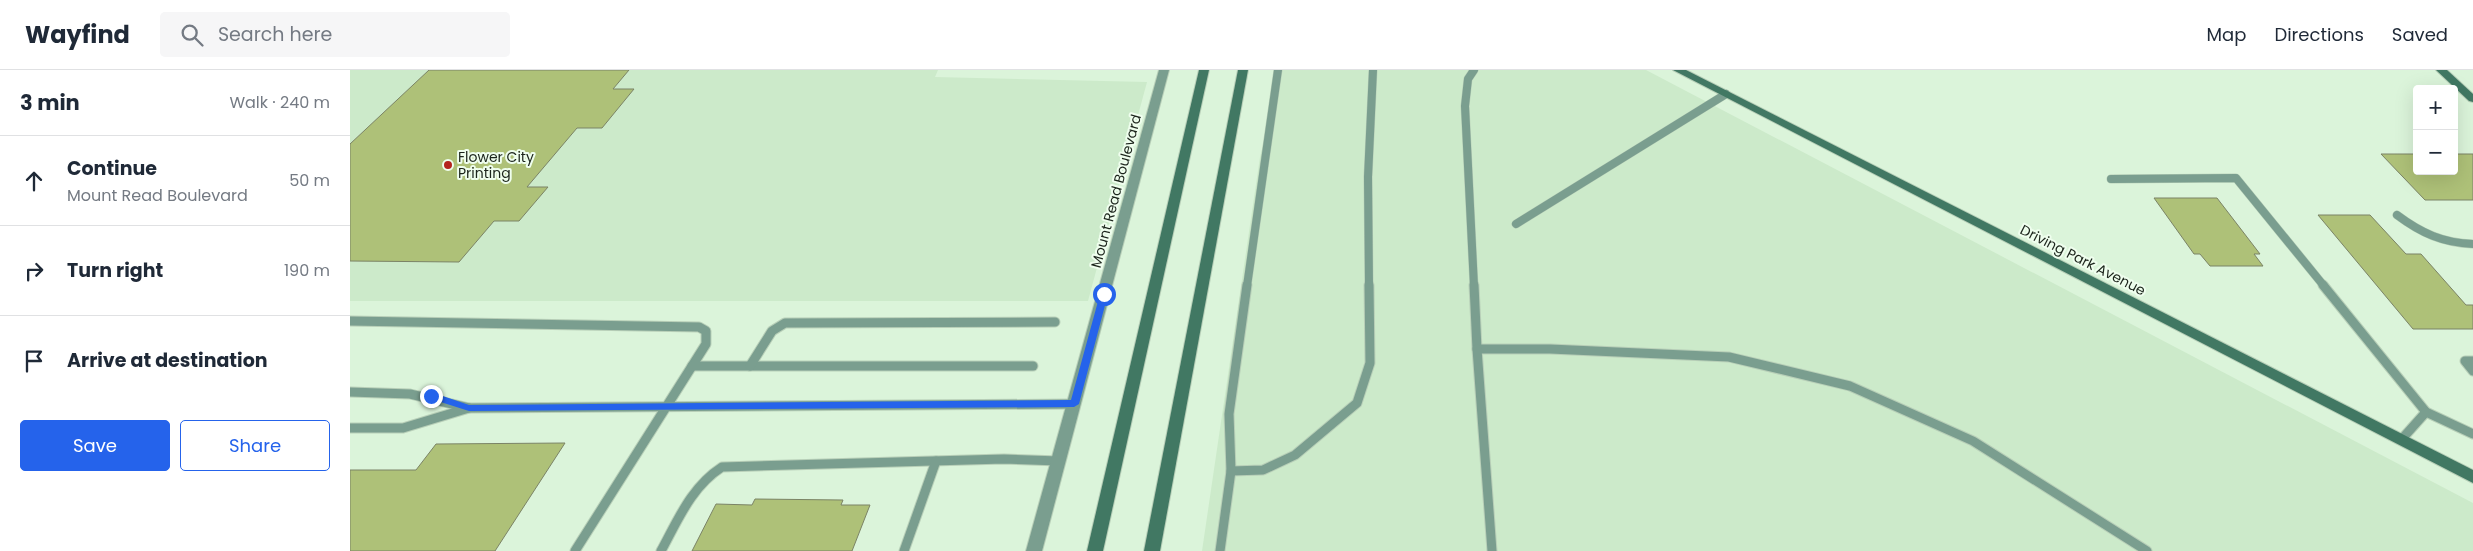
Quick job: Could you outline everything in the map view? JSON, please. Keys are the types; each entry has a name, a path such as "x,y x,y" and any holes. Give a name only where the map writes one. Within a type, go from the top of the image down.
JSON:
{"main road":[{"path":"1095,551 1204,70"},
{"path":"1152,551 1243,70"},
{"name":"Driving Park Avenue","path":"1678,70 2473,477"},
{"path":"2441,70 2473,99"}],"street":[{"name":"Mount Read Boulevard","path":"1034,551 1164,70"}],"lane":[{"path":"1220,551 1231,471 1229,414 1278,70"},
{"path":"1231,471 1263,470 1295,454 1357,403 1370,363 1368,176 1373,70"},
{"path":"1474,70 1468,79 1465,106 1477,348 1492,551"},
{"path":"1516,224 1726,94"},
{"path":"2111,179 2236,178 2426,412 2473,434"},
{"path":"2397,215 2416,231 2461,244 2473,244"},
{"path":"350,321 699,326 706,331 706,344 576,551"},
{"path":"750,366 772,331 785,323 1054,322"},
{"path":"1477,348 1550,349 1728,357 1850,386 1973,441 2147,551"},
{"path":"2473,361 2465,362 2473,371"},
{"path":"692,366 1033,366"},
{"path":"350,392 394,390 431,396 469,408"},
{"path":"350,428 403,428 469,408 1074,404"},
{"path":"2401,440 2426,412"},
{"path":"661,551 697,487 709,473 722,467 1004,459 1058,461"},
{"path":"904,551 936,461"}],"shaded area":[{"path":"350,70 938,70 935,77 1147,82 1088,301 350,301"},
{"path":"1282,70 1646,70 2473,503 2473,551 1202,551 1260,157"}],"building":[{"name":"Flower City Printing","path":"429,70 629,70 613,89 634,89 602,128 577,128 527,187 548,187 519,221 494,221 459,262 350,261 350,144"},
{"path":"2381,154 2413,154 2413,175 2458,175 2458,154 2473,154 2473,200 2425,200"},
{"path":"2154,198 2217,198 2260,254 2254,254 2263,266 2210,266 2200,254 2194,254"},
{"path":"2318,215 2370,215 2406,254 2421,254 2466,305 2473,305 2473,329 2413,329"},
{"path":"565,443 495,551 350,551 350,470 416,470 436,444"},
{"path":"755,499 843,500 841,505 870,505 852,551 692,551 716,504 752,505"}],"place":[{"name":"Flower City Printing","path":"448,165"}],"route":[{"path":"431,396 469,408 1074,404 1104,294"}]}
